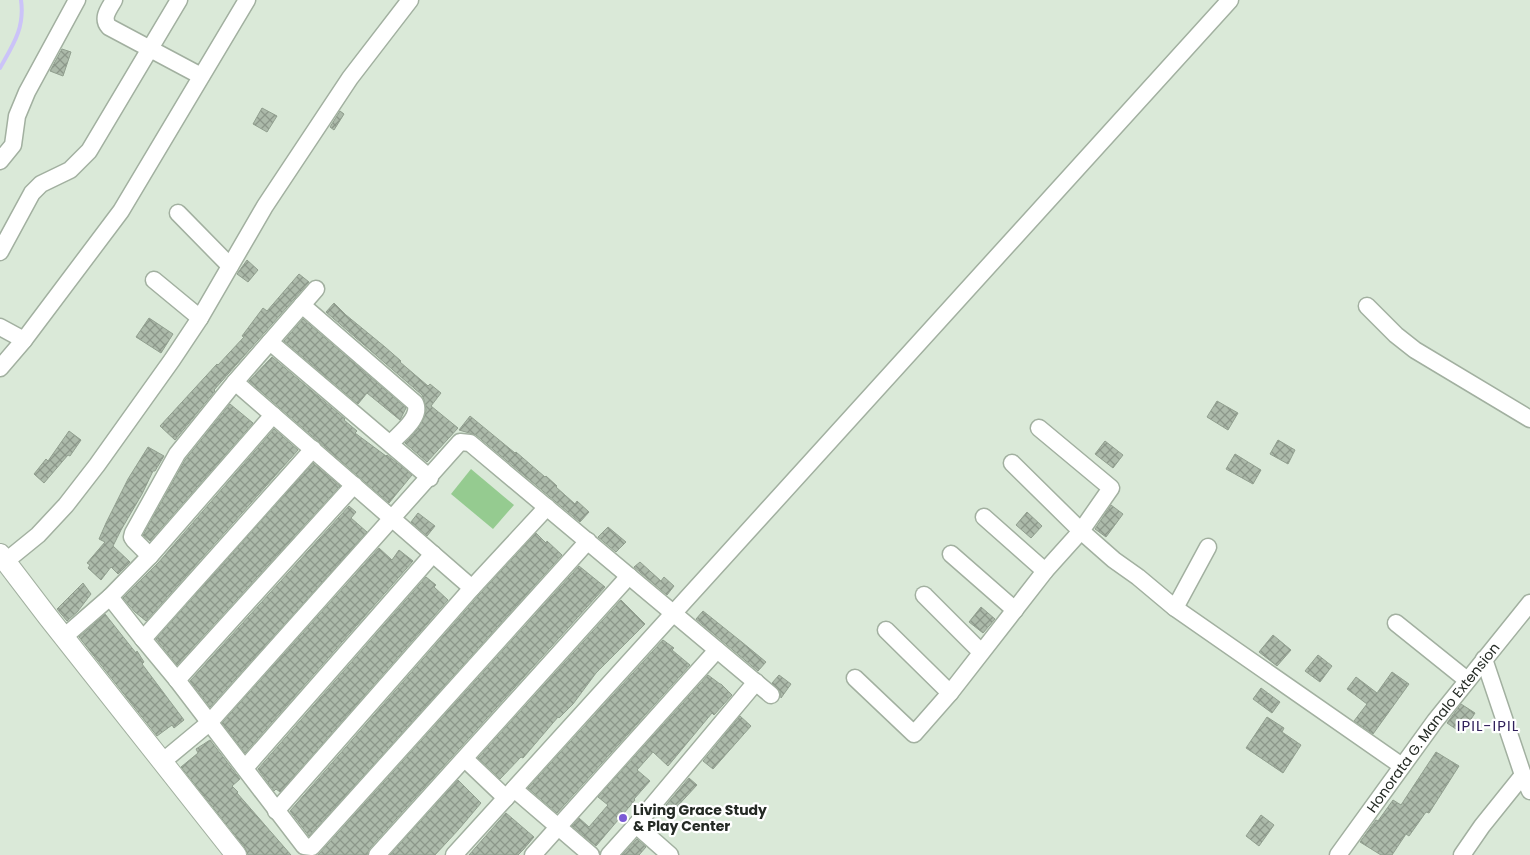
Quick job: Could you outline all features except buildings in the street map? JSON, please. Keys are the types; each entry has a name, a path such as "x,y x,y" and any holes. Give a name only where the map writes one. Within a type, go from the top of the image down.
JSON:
{"street":[{"path":"0,161 13,146 17,116 27,92 77,0"},
{"path":"114,0 104,18 105,23 109,27 201,76"},
{"path":"0,252 32,194 41,184 70,170 89,151 179,0"},
{"path":"0,368 24,340 121,210 247,0"},
{"path":"236,855 3,558 38,535 66,505 135,412 200,318 266,206 350,78 410,0"},
{"path":"454,855 672,612 1230,0"},
{"path":"178,213 230,266"},
{"path":"154,280 200,318"},
{"path":"150,556 134,540 132,537 133,533 178,454 235,382 316,289"},
{"path":"302,305 415,402 417,408 416,415 390,443"},
{"path":"1367,306 1396,336 1415,350 1530,419"},
{"path":"0,327 24,340"},
{"path":"270,342 430,478"},
{"path":"235,382 472,588"},
{"path":"64,637 110,597 150,556 273,415"},
{"path":"855,678 914,734 950,693 1045,571 1082,531 1111,488 1039,428"},
{"path":"162,762 209,723 430,478 460,442 470,443 771,695"},
{"path":"143,639 313,450"},
{"path":"1012,464 1114,560 1175,608 1402,766"},
{"path":"177,680 354,485"},
{"path":"276,811 472,588 547,507"},
{"path":"984,517 1045,571"},
{"path":"110,597 177,680 304,846 312,847 588,541"},
{"path":"1175,608 1208,547"},
{"path":"245,768 433,554"},
{"path":"951,554 1015,610"},
{"path":"377,855 629,576"},
{"path":"924,595 981,652"},
{"name":"Honorata G. Manalo Extension","path":"1338,855 1371,807 1467,680 1530,603"},
{"path":"1396,623 1467,680"},
{"path":"886,630 950,693"},
{"path":"532,855 717,650"},
{"path":"1484,658 1530,792"},
{"path":"609,855 636,826 756,682"},
{"path":"465,759 558,826 592,855"},
{"path":"1462,855 1482,826 1523,775"},
{"path":"636,826 670,855"}],"green space":[{"path":"471,469 514,505 493,529 451,494"}],"waterway":[{"path":"0,68 20,28 21,0"}],"place":[{"name":"Living Grace Study & Play Center","path":"623,818"}],"district":[{"name":"IPIL-IPIL","path":"1488,725"}]}
